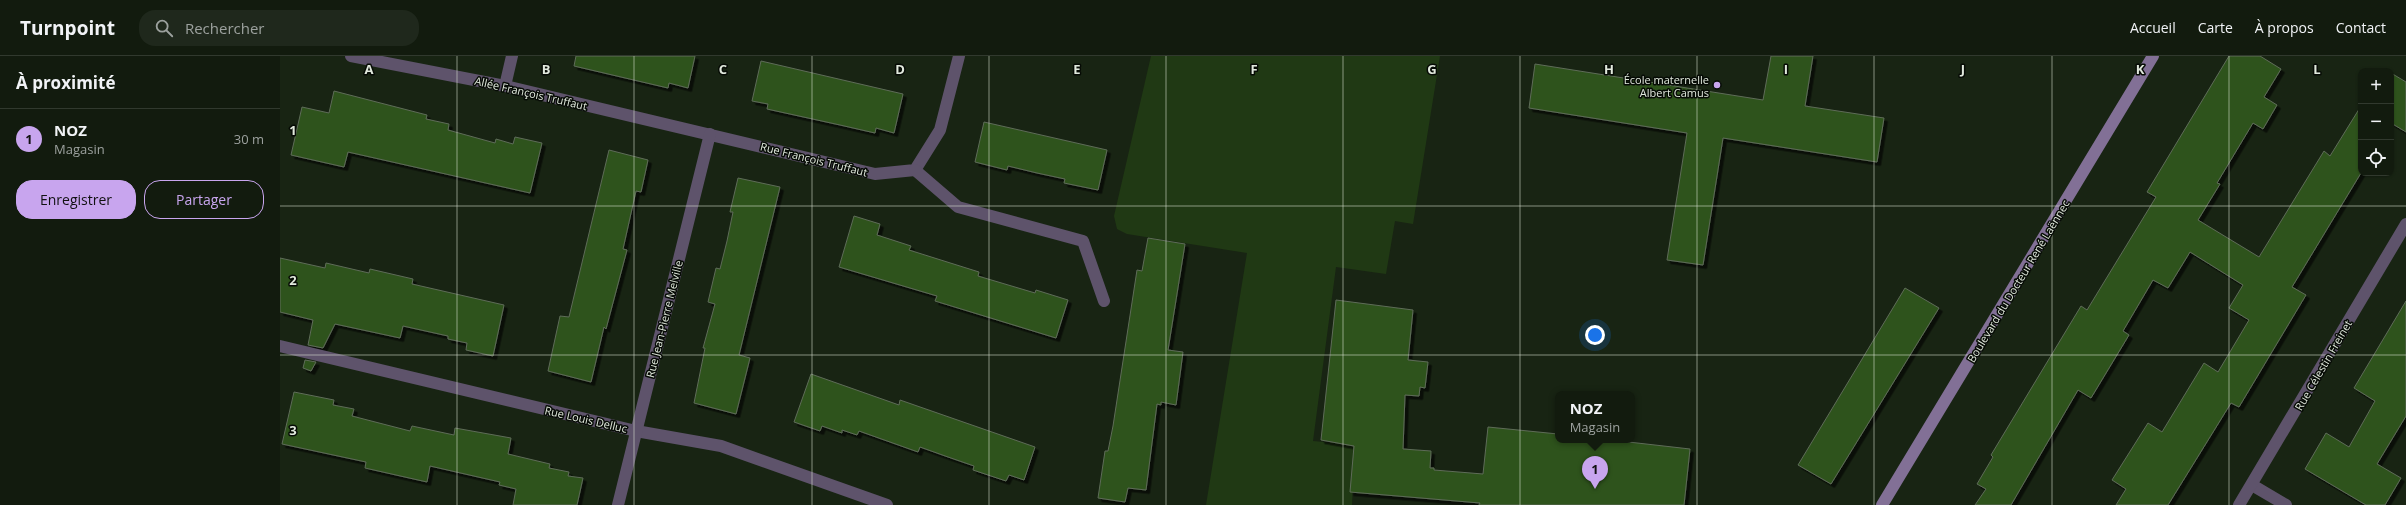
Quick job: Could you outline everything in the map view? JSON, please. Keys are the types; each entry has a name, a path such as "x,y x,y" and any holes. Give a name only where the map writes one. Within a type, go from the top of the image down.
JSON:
{"street":[{"name":"Allée François Truffaut","path":"351,56 505,86 710,134"},
{"path":"505,86 512,56"},
{"path":"959,56 940,130 915,170 958,207 1083,241 1104,301"},
{"name":"Boulevard du Docteur René Laënnec","path":"1882,505 2153,56"},
{"name":"Rue François Truffaut","path":"710,134 875,174 915,170"},
{"name":"Rue Jean-Pierre Melville","path":"618,505 710,134"},
{"name":"Rue Célestin Freinet","path":"2239,505 2406,224"},
{"name":"Rue Louis Delluc","path":"280,346 636,431 721,446 887,505"},
{"path":"2252,485 2286,505"}],"green space":[{"path":"1151,56 1440,56 1413,224 1395,221 1386,274 1336,267 1313,441 1355,445 1352,505 1206,505 1247,253 1127,234 1117,229 1114,216"}],"building":[{"path":"576,56 695,56 688,88 669,83 668,88 574,66"},
{"path":"1771,56 1813,56 1805,106 1884,118 1877,162 1723,138 1703,265 1667,260 1687,133 1529,108 1535,64 1763,100"},
{"path":"2229,56 2260,56 2281,69 2264,97 2277,105 2263,129 2253,123 2217,183 2220,184 2198,220 2259,257 2324,151 2330,156 2358,111 2359,176 2292,287 2306,295 2239,407 2231,403 2168,505 2116,505 2126,489 2112,480 2148,423 2162,432 2204,363 2218,372 2249,320 2229,308 2243,285 2190,252 2168,288 2153,280 2123,331 2129,335 2091,398 2078,390 2011,505 1975,505 1986,489 1977,484 1993,457 1991,455 2081,306 2087,310 2156,197 2147,192"},
{"path":"761,61 903,94 894,133 876,128 875,133 767,109 768,104 752,101"},
{"path":"2394,75 2406,82 2406,132 2394,125"},
{"path":"334,91 427,115 426,119 449,124 448,130 495,143 496,139 513,144 515,137 542,143 530,193 348,152 344,167 291,155 302,107 329,113"},
{"path":"984,122 1107,150 1098,190 1064,183 1065,179 1008,166 1007,170 975,162"},
{"path":"609,150 648,160 641,192 636,191 623,249 627,250 606,329 604,327 591,382 548,371 560,316 569,317"},
{"path":"738,178 780,187 739,355 750,358 736,414 694,403 705,348 703,348 715,304 708,302 716,268 720,269 727,241 733,212 730,212"},
{"path":"854,216 880,224 877,235 911,246 909,250 979,272 978,276 1035,293 1036,290 1068,300 1056,338 935,301 937,296 839,267"},
{"path":"1148,238 1185,244 1168,350 1183,352 1176,405 1161,402 1161,405 1157,404 1146,490 1128,488 1125,502 1098,498 1105,451 1108,451 1113,426 1137,270 1142,271"},
{"path":"280,258 325,268 326,263 369,273 370,269 413,279 412,284 504,305 493,356 466,350 467,343 448,339 448,336 403,326 400,338 335,324 323,348 308,345 313,320 280,312"},
{"path":"1905,288 1939,308 1831,484 1798,465"},
{"path":"1336,300 1413,310 1408,360 1428,362 1425,388 1420,387 1419,396 1405,395 1403,449 1431,451 1430,468 1434,468 1434,470 1483,474 1488,427 1555,434 1555,443 1635,443 1690,449 1684,505 1479,505 1480,503 1350,492 1354,446 1321,440"},
{"path":"2406,301 2406,416 2377,464 2401,478 2385,505 2366,505 2305,469 2326,433 2349,447 2375,401 2354,388"},
{"path":"305,360 316,362 311,371 303,368"},
{"path":"811,374 899,405 900,400 1035,447 1024,480 1009,475 1006,481 973,470 974,466 920,447 918,452 859,431 857,435 842,430 842,433 822,426 820,431 794,422"},
{"path":"294,392 334,400 333,405 354,409 352,416 410,431 412,426 454,435 455,428 511,438 508,454 550,464 549,468 569,472 568,476 583,478 577,505 513,505 516,489 499,485 500,482 430,466 427,482 365,468 366,462 282,444"}],"place":[{"name":"École maternelle Albert Camus","path":"1717,85"},
{"name":"NOZ","path":"1595,489"}]}
